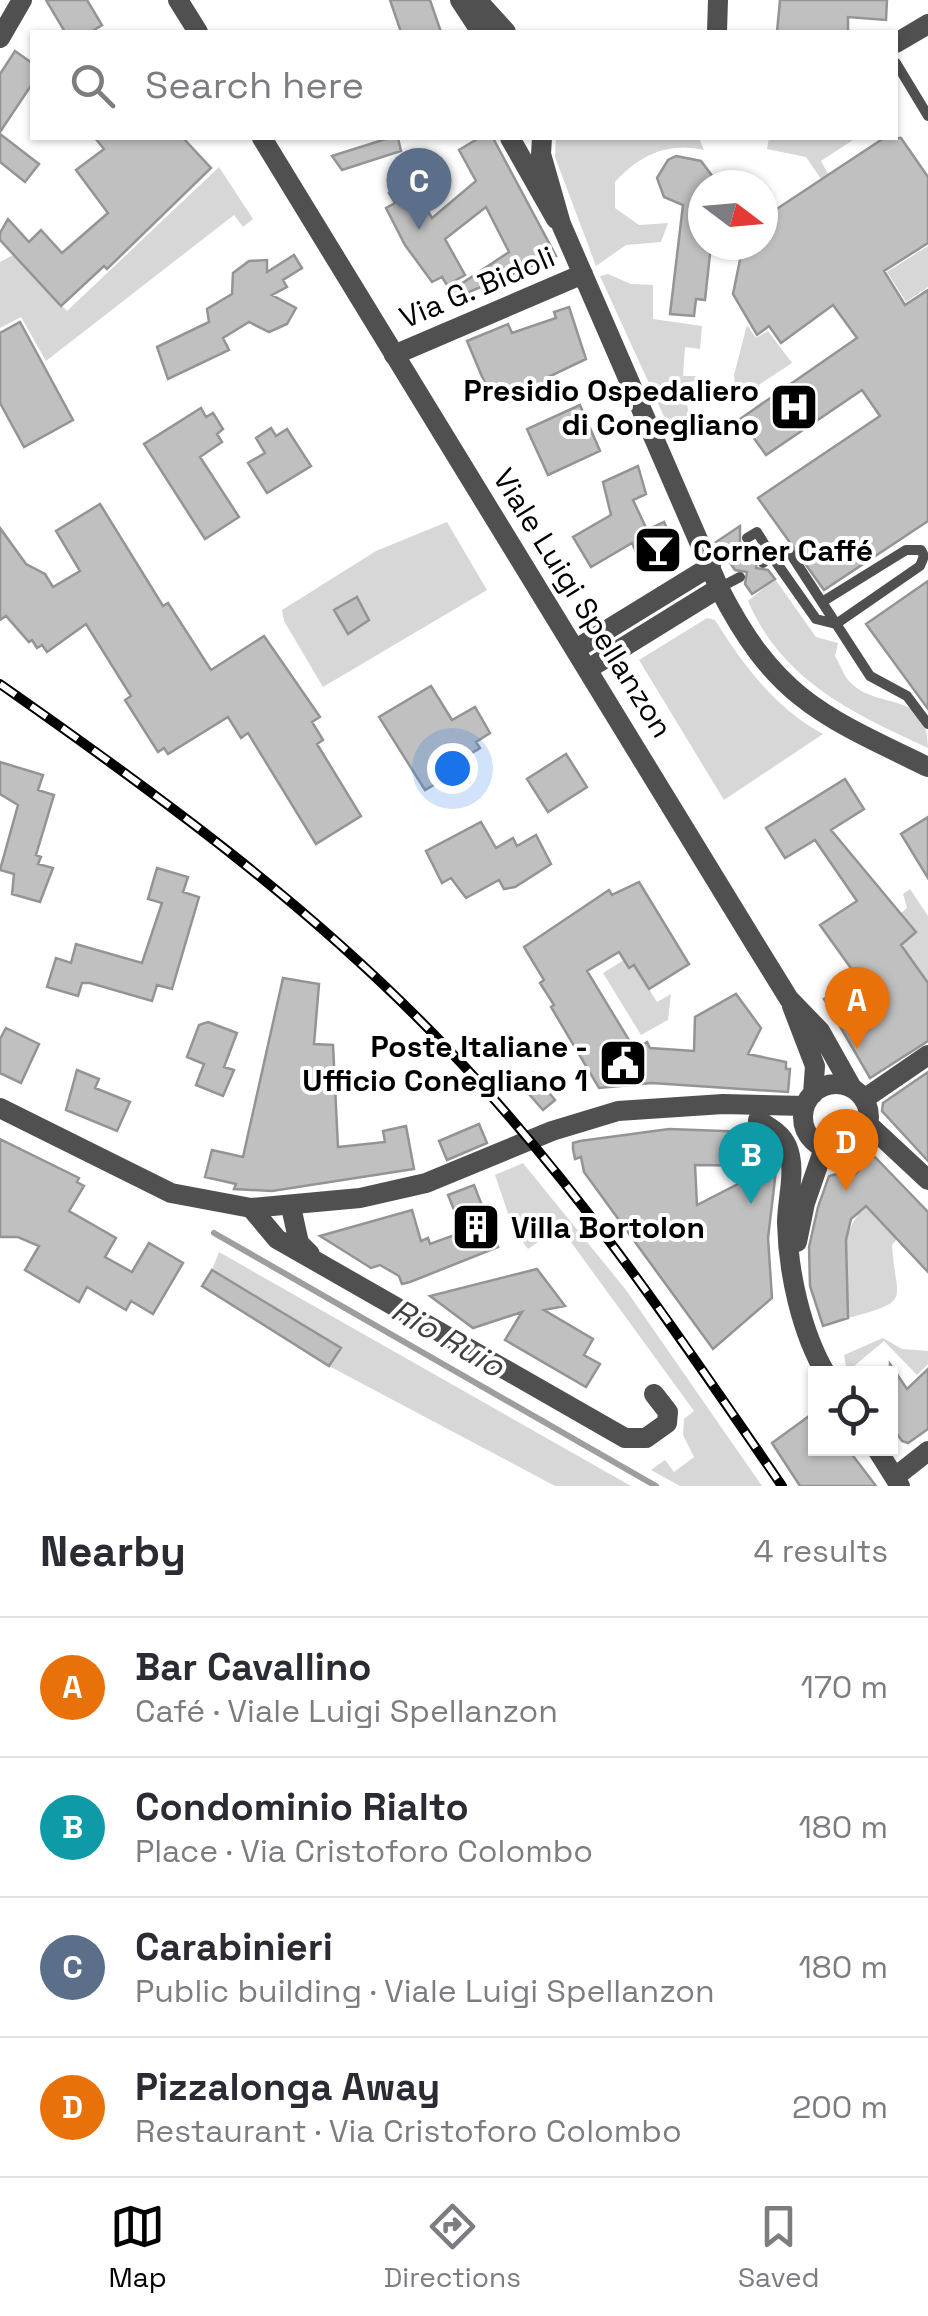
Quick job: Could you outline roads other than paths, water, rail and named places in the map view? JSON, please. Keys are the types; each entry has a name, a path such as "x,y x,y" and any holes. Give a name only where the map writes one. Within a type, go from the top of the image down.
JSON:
{"street":[{"path":"0,38 22,0"},
{"path":"178,0 197,30"},
{"path":"460,0 479,30"},
{"path":"477,0 504,30"},
{"path":"716,30 718,0"},
{"path":"898,42 928,24"},
{"name":"Viale Luigi Spellanzon","path":"263,140 789,1000 815,1066 809,1100"},
{"path":"511,140 542,201 560,224"},
{"path":"542,140 541,154 560,224 716,560 720,588 759,658 790,691 833,721 928,767"},
{"name":"Via G. Bidoli","path":"394,355 582,274"},
{"path":"576,649 716,560"},
{"path":"588,669 720,588"},
{"name":"Viale Luigi Spellanzon","path":"789,1000 820,1031 858,1093"},
{"path":"6,1114 171,1193 251,1208 291,1207 360,1198 426,1183 598,1114 809,1100 827,1085 858,1093 928,1055"},
{"path":"858,1093 869,1125 928,1180"},
{"path":"806,1131 809,1100"},
{"path":"681,1107 806,1131 824,1148 843,1150 854,1145 869,1125"},
{"path":"758,1120 778,1134 791,1163 787,1223 796,1282 807,1328 823,1366"},
{"path":"796,1282 805,1203 824,1148"},
{"path":"291,1207 300,1244 312,1255"},
{"path":"251,1208 277,1238 626,1438 646,1438 667,1423 668,1412 654,1394"},
{"path":"881,1456 898,1482 928,1451"}],"lane":[{"path":"898,66 928,116"},
{"path":"752,535 816,620 836,624 920,566 923,552 906,550 822,602"},
{"path":"767,559 790,553 870,676 907,696 928,724"},
{"path":"720,588 740,577"}],"waterway":[{"name":"Rio Ruio","path":"214,1233 656,1486"}],"railway":[{"path":"0,684 232,854 342,947 446,1047 581,1204 664,1315 782,1486"}],"place":[{"name":"Carabinieri","path":"419,230"},
{"name":"Presidio Ospedaliero di Conegliano","path":"794,407"},
{"name":"Corner Caffé","path":"658,550"},
{"name":"Bar Cavallino","path":"857,1049"},
{"name":"Poste Italiane - Ufficio Conegliano 1","path":"623,1063"},
{"name":"Pizzalonga Away","path":"846,1191"},
{"name":"Condominio Rialto","path":"751,1204"},
{"name":"Villa Bortolon","path":"476,1227"}]}
